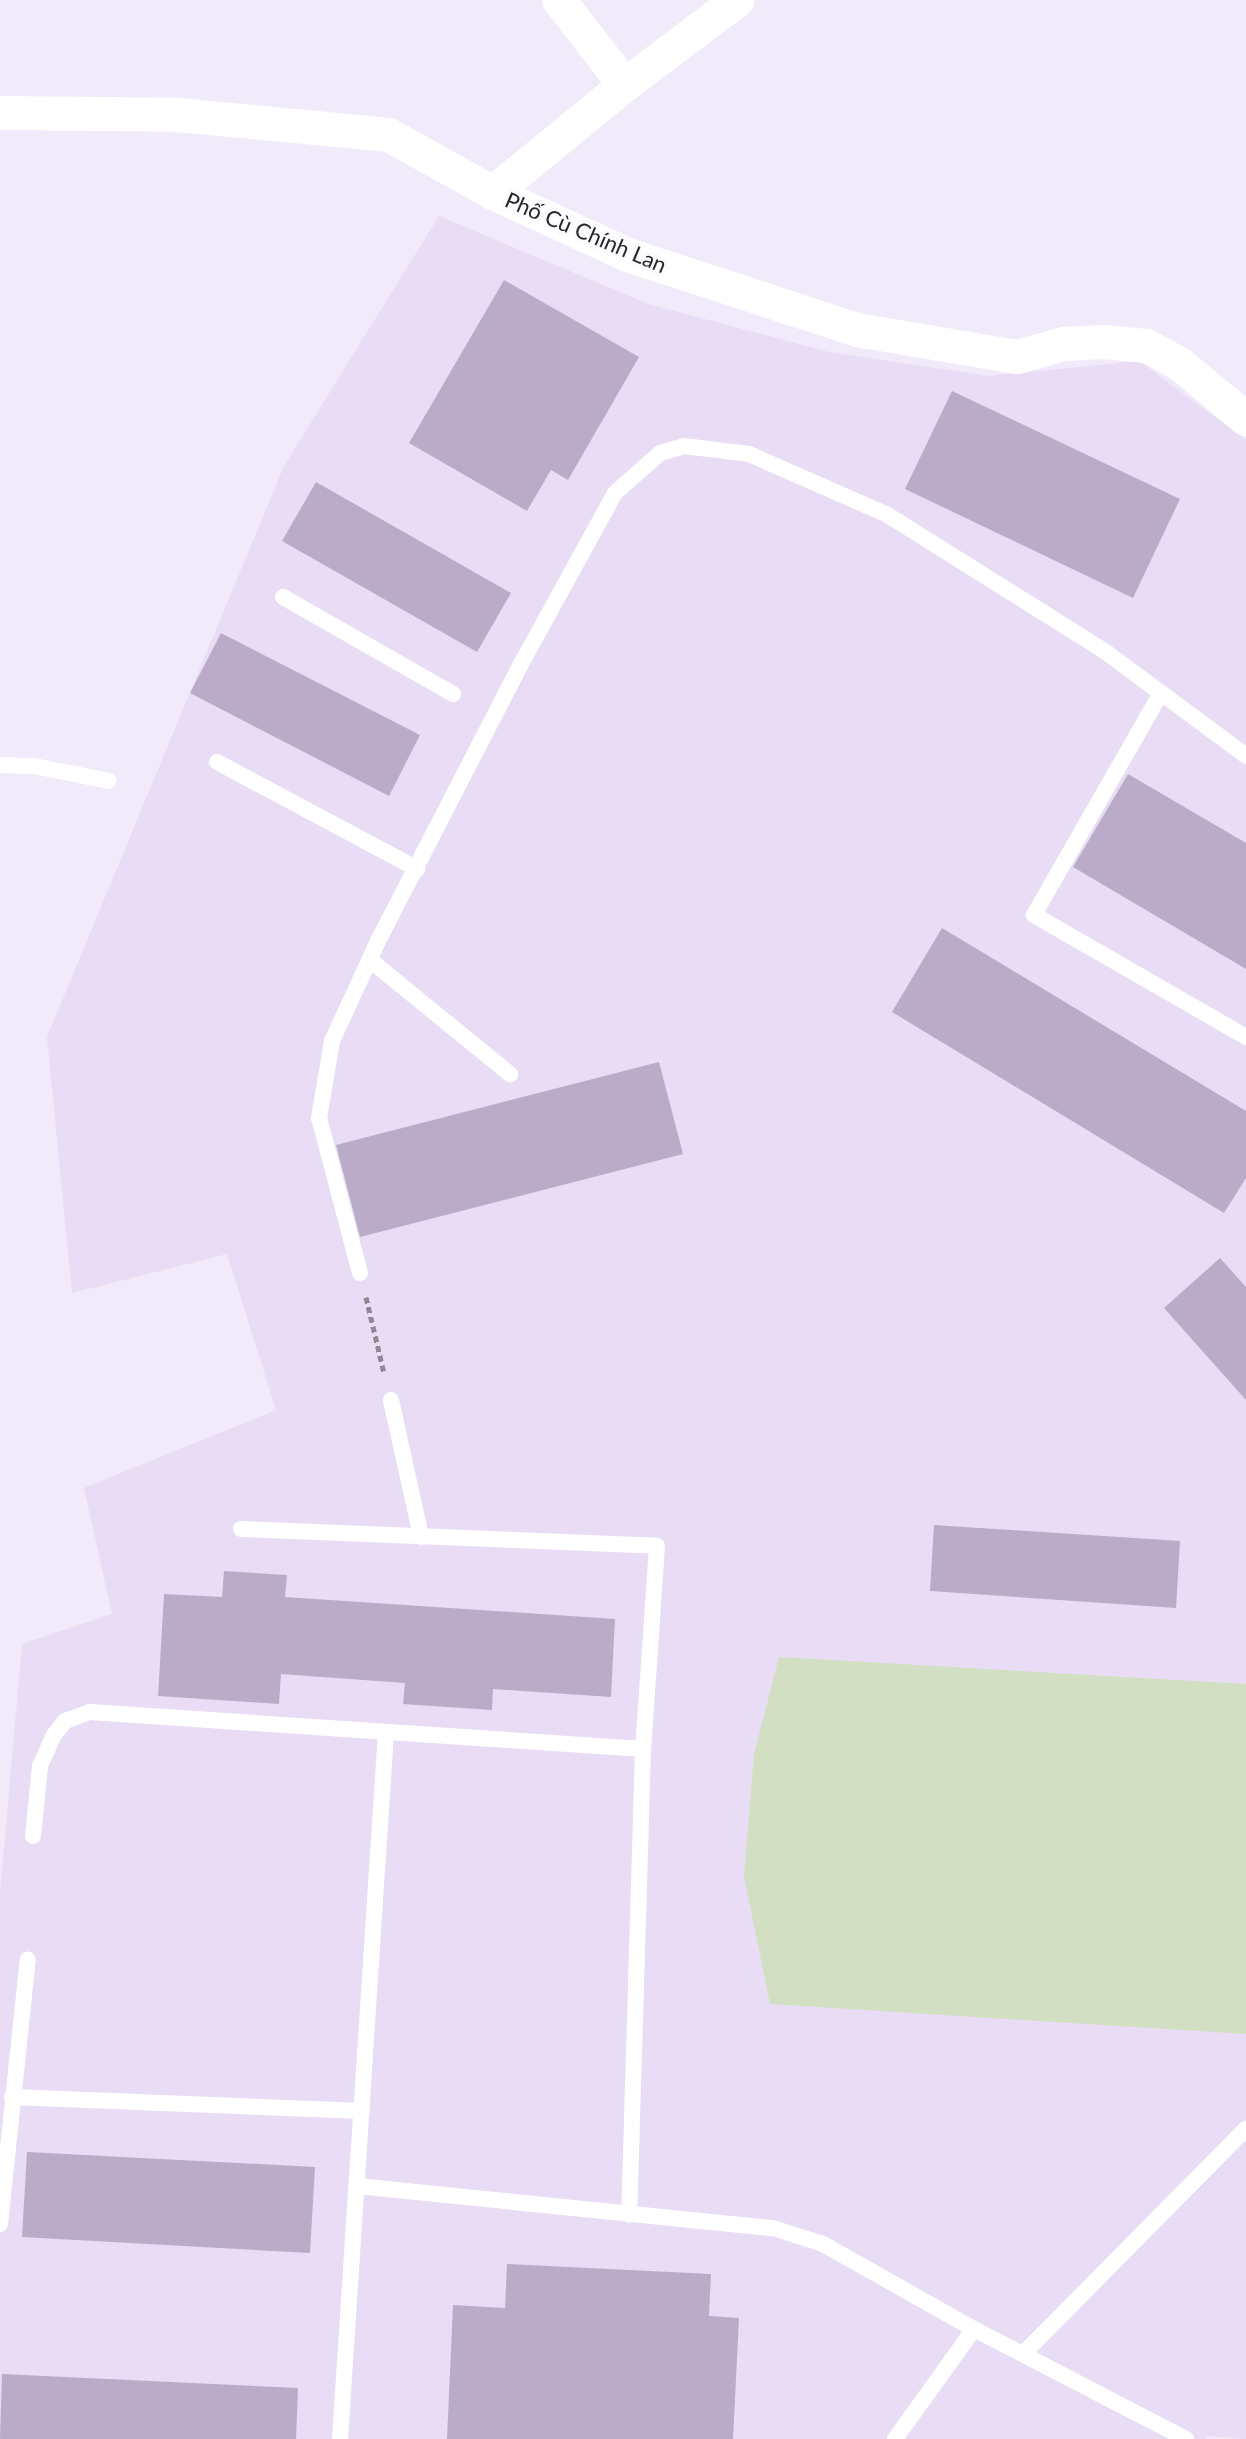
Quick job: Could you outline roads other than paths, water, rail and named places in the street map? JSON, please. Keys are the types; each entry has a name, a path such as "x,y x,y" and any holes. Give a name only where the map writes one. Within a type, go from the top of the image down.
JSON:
{"street":[{"path":"559,0 625,85"},
{"path":"493,193 625,85 738,0"},
{"name":"Phố Cù Chính Lan","path":"0,113 178,115 389,135 493,193 628,255 857,330 1017,357 1064,344 1103,342 1147,346 1181,365 1246,419"}],"lane":[{"path":"360,1273 319,1118 332,1041 521,664 615,493 638,468 669,448 715,449 749,454 886,514 1103,650 1246,756"},
{"path":"283,597 453,694"},
{"path":"1161,693 1034,915 1246,1037"},
{"path":"217,762 417,869"},
{"path":"0,765 34,766 109,781"},
{"path":"370,960 510,1074"},
{"path":"391,1400 421,1537"},
{"path":"241,1529 657,1546 643,1749 629,2215"},
{"path":"33,1836 40,1766 54,1735 65,1721 90,1712 643,1749"},
{"path":"340,2439 386,1732"},
{"path":"0,2224 28,1959"},
{"path":"12,2097 362,2111"},
{"path":"1023,2354 1246,2129"},
{"path":"357,2186 773,2228 823,2244 974,2329 1186,2439"},
{"path":"895,2439 974,2329"}]}
